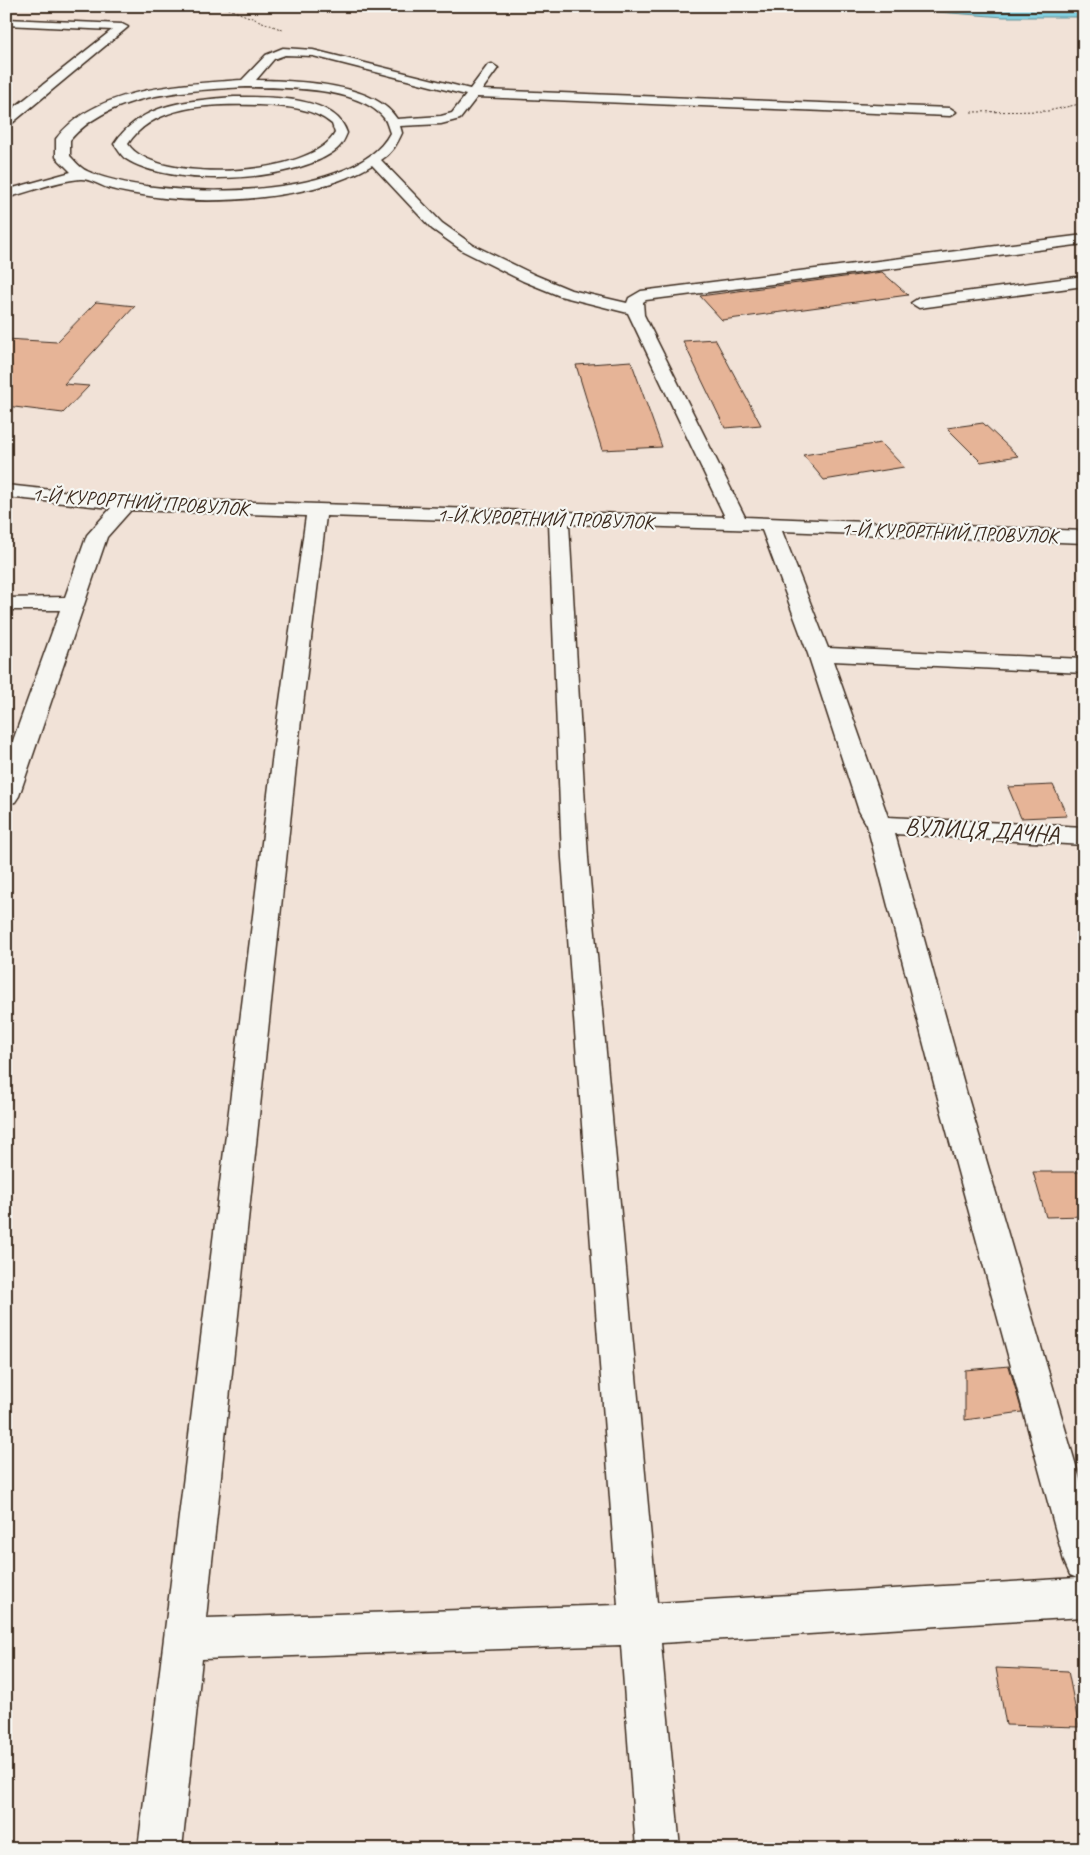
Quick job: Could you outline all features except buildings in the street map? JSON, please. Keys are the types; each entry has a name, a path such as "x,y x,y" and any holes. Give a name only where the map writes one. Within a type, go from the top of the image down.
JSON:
{"street":[{"path":"6,22 122,27 6,120"},
{"path":"19,33 32,24"},
{"path":"246,83 270,57 283,51 313,53 473,93 950,112"},
{"path":"392,123 441,120 456,116 492,68"},
{"path":"246,83 294,84 336,91 369,102 390,116 392,123 396,133 379,155 359,168 319,182 268,192 213,196 160,194 114,186 81,174 63,157 63,139 79,122 110,106 150,94 197,86 246,83"},
{"path":"334,146 341,134 337,122 322,112 298,105 251,101 200,104 168,111 143,120 127,132 121,144 128,155 147,165 176,172 212,174 250,173 285,167 314,157 334,146 355,148 379,155 437,226 468,248 529,278 566,293 636,310"},
{"path":"6,108 21,109"},
{"path":"6,194 81,174"},
{"path":"738,523 636,310 635,302 641,296 1084,239"},
{"path":"919,303 1084,281"},
{"name":"1-Й КУРОРТНИЙ ПРОВУЛОК","path":"6,491 126,504 559,519 738,523 770,526 1084,537"},
{"path":"6,796 11,765 97,535 126,504"},
{"path":"160,1849 280,795 316,510"},
{"path":"559,519 575,858 658,1849"},
{"path":"770,526 819,654 872,811 880,825 951,1091 1084,1561"},
{"path":"6,604 72,603"},
{"path":"819,654 1084,666"},
{"name":"ВУЛИЦЯ ДАЧНА","path":"880,825 1084,836"},
{"path":"184,1639 640,1624 1084,1597"}],"path":[{"path":"222,6 286,31 276,46 283,51"},
{"path":"950,112 1048,111 1084,103"}],"water":[{"path":"857,6 1084,6 1084,17 1004,17"}]}
